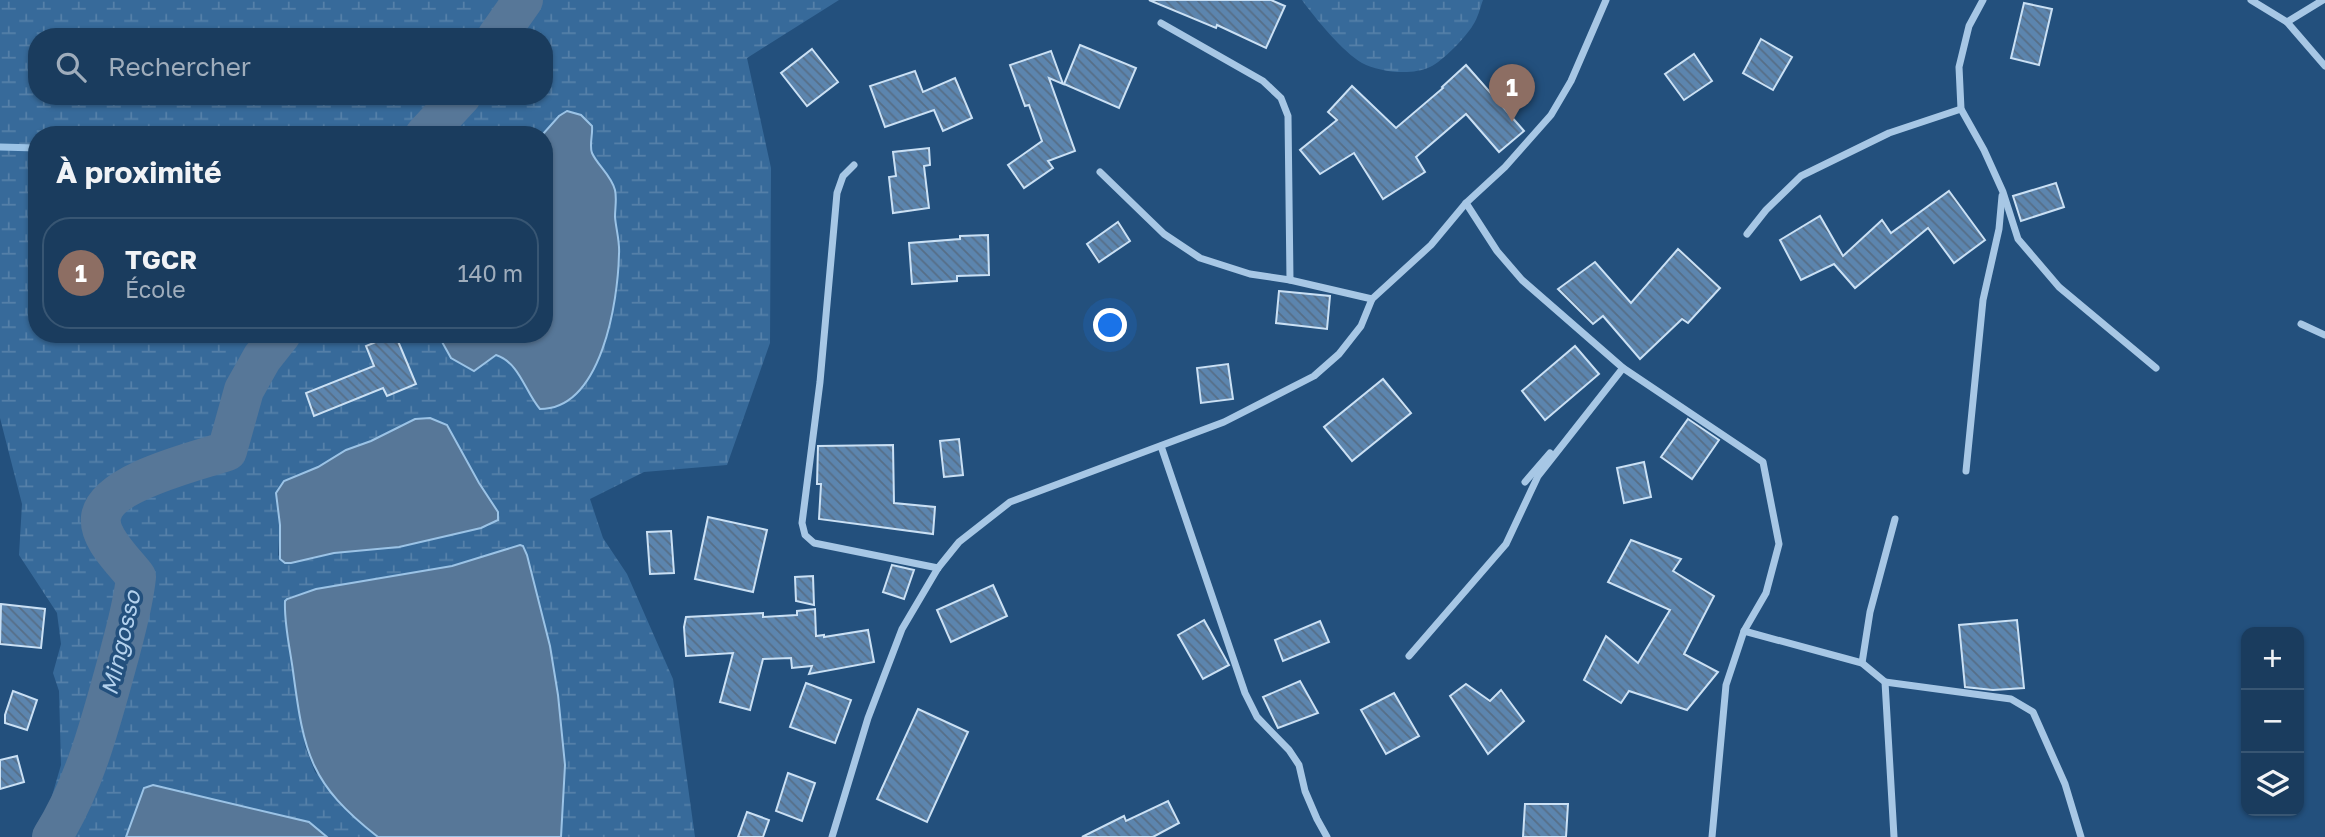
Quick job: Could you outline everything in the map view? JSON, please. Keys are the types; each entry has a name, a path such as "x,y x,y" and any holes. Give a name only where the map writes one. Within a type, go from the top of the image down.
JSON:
{"street":[{"path":"832,837 868,718 902,629 938,568 959,542 1010,502 1224,422 1314,376 1339,354 1361,326 1372,299 1431,245 1466,203 1505,167 1551,115 1571,81 1606,0"},
{"path":"1983,0 1969,26 1959,67 1961,109 1984,149 2003,192 2018,239 2059,286 2156,368"},
{"path":"2251,0 2287,22 2325,66"},
{"path":"2287,22 2323,0"},
{"path":"1161,23 1263,81 1281,98 1288,116 1290,281"},
{"path":"1747,234 1766,210 1801,176 1889,133 1961,109"},
{"path":"854,165 843,176 837,193 820,382 802,523 805,535 814,543 938,568"},
{"path":"1100,172 1164,234 1200,258 1250,274 1372,299"},
{"path":"1966,471 1983,300 1999,229 2003,192"},
{"path":"1466,203 1497,251 1522,279 1623,368 1763,462 1779,544 1766,593 1744,631 1726,685 1712,837"},
{"path":"2301,324 2325,335"},
{"path":"1525,482 1623,368"},
{"path":"1409,656 1506,544 1538,476 1623,368"},
{"path":"1161,446 1245,693 1257,717 1289,750 1299,765 1305,792 1327,837"},
{"path":"1862,663 1870,612 1895,519"},
{"path":"1744,631 1862,663 1885,682 2011,699 2033,712 2065,784 2081,837"},
{"path":"1885,682 1894,837"}],"green space":[{"path":"0,0 839,0 747,58 771,168 770,343 727,465 644,472 590,499 603,538 627,574 673,679 695,837 561,837 565,765 558,695 550,646 527,555 520,545 452,566 316,589 287,598 305,746 315,772 378,837 327,837 309,822 153,785 144,789 126,837 40,837 61,765 59,691 53,673 61,644 57,613 19,555 22,504 0,418","holes":["447,425 479,483 489,526 399,547 334,553 285,563 278,555 280,525 276,493 284,481 318,467 346,450 371,441"]},
{"path":"1302,0 1483,0 1473,25 1460,42 1435,64 1422,70 1395,72 1377,69 1355,58 1330,34"}],"shaded area":[{"path":"567,111 581,115 592,126 592,153 615,190 618,274 610,324 592,372 578,391 561,404 540,409 517,371 504,359 496,355 474,371 451,358 443,343 553,343 553,126 550,126"},
{"path":"430,418 447,425 498,512 498,520 481,528 399,547 334,553 291,563 280,559 276,493 284,481 415,419"},
{"path":"520,545 527,555 550,646 558,695 565,765 561,837 378,837 338,800 314,765 301,724 286,627 285,601 316,589 452,566"},
{"path":"153,785 309,822 327,837 126,837 144,788"}],"building":[{"path":"1149,0 1271,0 1285,6 1266,48 1217,25 1216,28"},
{"path":"2024,3 2052,9 2039,65 2011,58"},
{"path":"1761,39 1792,57 1773,90 1743,73"},
{"path":"1080,45 1136,68 1119,108 1064,84"},
{"path":"812,49 838,82 807,106 781,73"},
{"path":"1051,51 1063,84 1049,78 1075,151 1048,161 1053,168 1024,188 1008,165 1042,141 1010,65"},
{"path":"1694,54 1712,81 1684,100 1665,74"},
{"path":"1466,65 1524,131 1499,152 1466,114 1416,157 1425,172 1383,199 1354,153 1320,174 1300,150 1337,120 1328,112 1352,86 1396,128"},
{"path":"915,71 923,92 955,78 972,118 943,131 934,110 885,127 870,86"},
{"path":"929,148 930,165 924,166 929,208 893,213 889,177 896,176 893,152"},
{"path":"2056,183 2064,207 2021,221 2013,196"},
{"path":"1949,191 1985,240 1954,263 1928,228 1855,288 1834,264 1801,280 1780,240 1820,216 1843,256 1882,220 1891,233"},
{"path":"1118,222 1130,241 1099,262 1087,244"},
{"path":"988,235 989,275 957,276 957,281 912,284 909,243"},
{"path":"1678,249 1720,288 1688,323 1682,319 1640,359 1603,316 1593,324 1558,289 1595,262 1631,303"},
{"path":"1279,291 1330,296 1327,329 1276,323"},
{"path":"373,343 399,343 416,384 387,396 383,388 314,416 306,393 374,366 366,346"},
{"path":"1575,346 1599,374 1545,420 1522,391"},
{"path":"1228,364 1233,399 1201,403 1197,368"},
{"path":"1383,379 1411,413 1352,461 1324,427"},
{"path":"1688,419 1719,440 1692,479 1661,457"},
{"path":"959,439 963,475 944,477 940,441"},
{"path":"893,445 894,503 935,507 933,534 819,519 821,484 817,484 818,446"},
{"path":"1644,462 1651,497 1624,503 1617,468"},
{"path":"708,517 767,530 753,592 695,579"},
{"path":"671,531 674,573 650,574 647,532"},
{"path":"1631,540 1681,559 1673,571 1714,596 1684,654 1718,672 1687,710 1629,691 1621,703 1584,680 1606,636 1638,663 1670,610 1608,582"},
{"path":"892,565 914,570 904,599 883,592"},
{"path":"813,576 814,605 796,601 795,577"},
{"path":"993,585 1007,616 951,642 937,610"},
{"path":"1,604 45,609 41,648 0,644"},
{"path":"815,609 816,636 868,630 874,662 809,674 812,666 792,668 791,658 763,659 750,710 720,702 733,653 686,656 686,617 763,613 763,617 797,615 797,611"},
{"path":"1204,620 1229,665 1203,679 1178,635"},
{"path":"2017,620 2024,688 1993,690 1965,687 1959,625"},
{"path":"1320,621 1329,642 1283,661 1275,640"},
{"path":"1300,681 1318,713 1278,728 1263,697"},
{"path":"806,683 851,700 835,743 790,727"},
{"path":"1466,684 1490,701 1501,690 1524,721 1488,754 1450,696"},
{"path":"13,691 37,700 27,730 5,723"},
{"path":"1394,693 1419,736 1386,754 1361,710"},
{"path":"918,709 968,732 927,822 877,799"},
{"path":"17,756 24,782 0,789 0,760"},
{"path":"788,773 815,783 802,821 776,811"},
{"path":"1168,801 1179,823 1153,837 1082,837 1124,816 1126,821"},
{"path":"1525,804 1568,804 1566,837 1523,837"},
{"path":"747,812 769,820 763,837 738,837"}],"waterway":[{"path":"503,28 523,0"},
{"path":"433,126 453,105"},
{"path":"0,147 28,148"},
{"name":"Mingosso","path":"52,837 74,795 92,749 133,598 136,577 108,541 101,525 101,517 107,505 135,483 227,451 244,390 274,343"}],"place":[{"name":"TGCR","path":"1512,122"}]}
